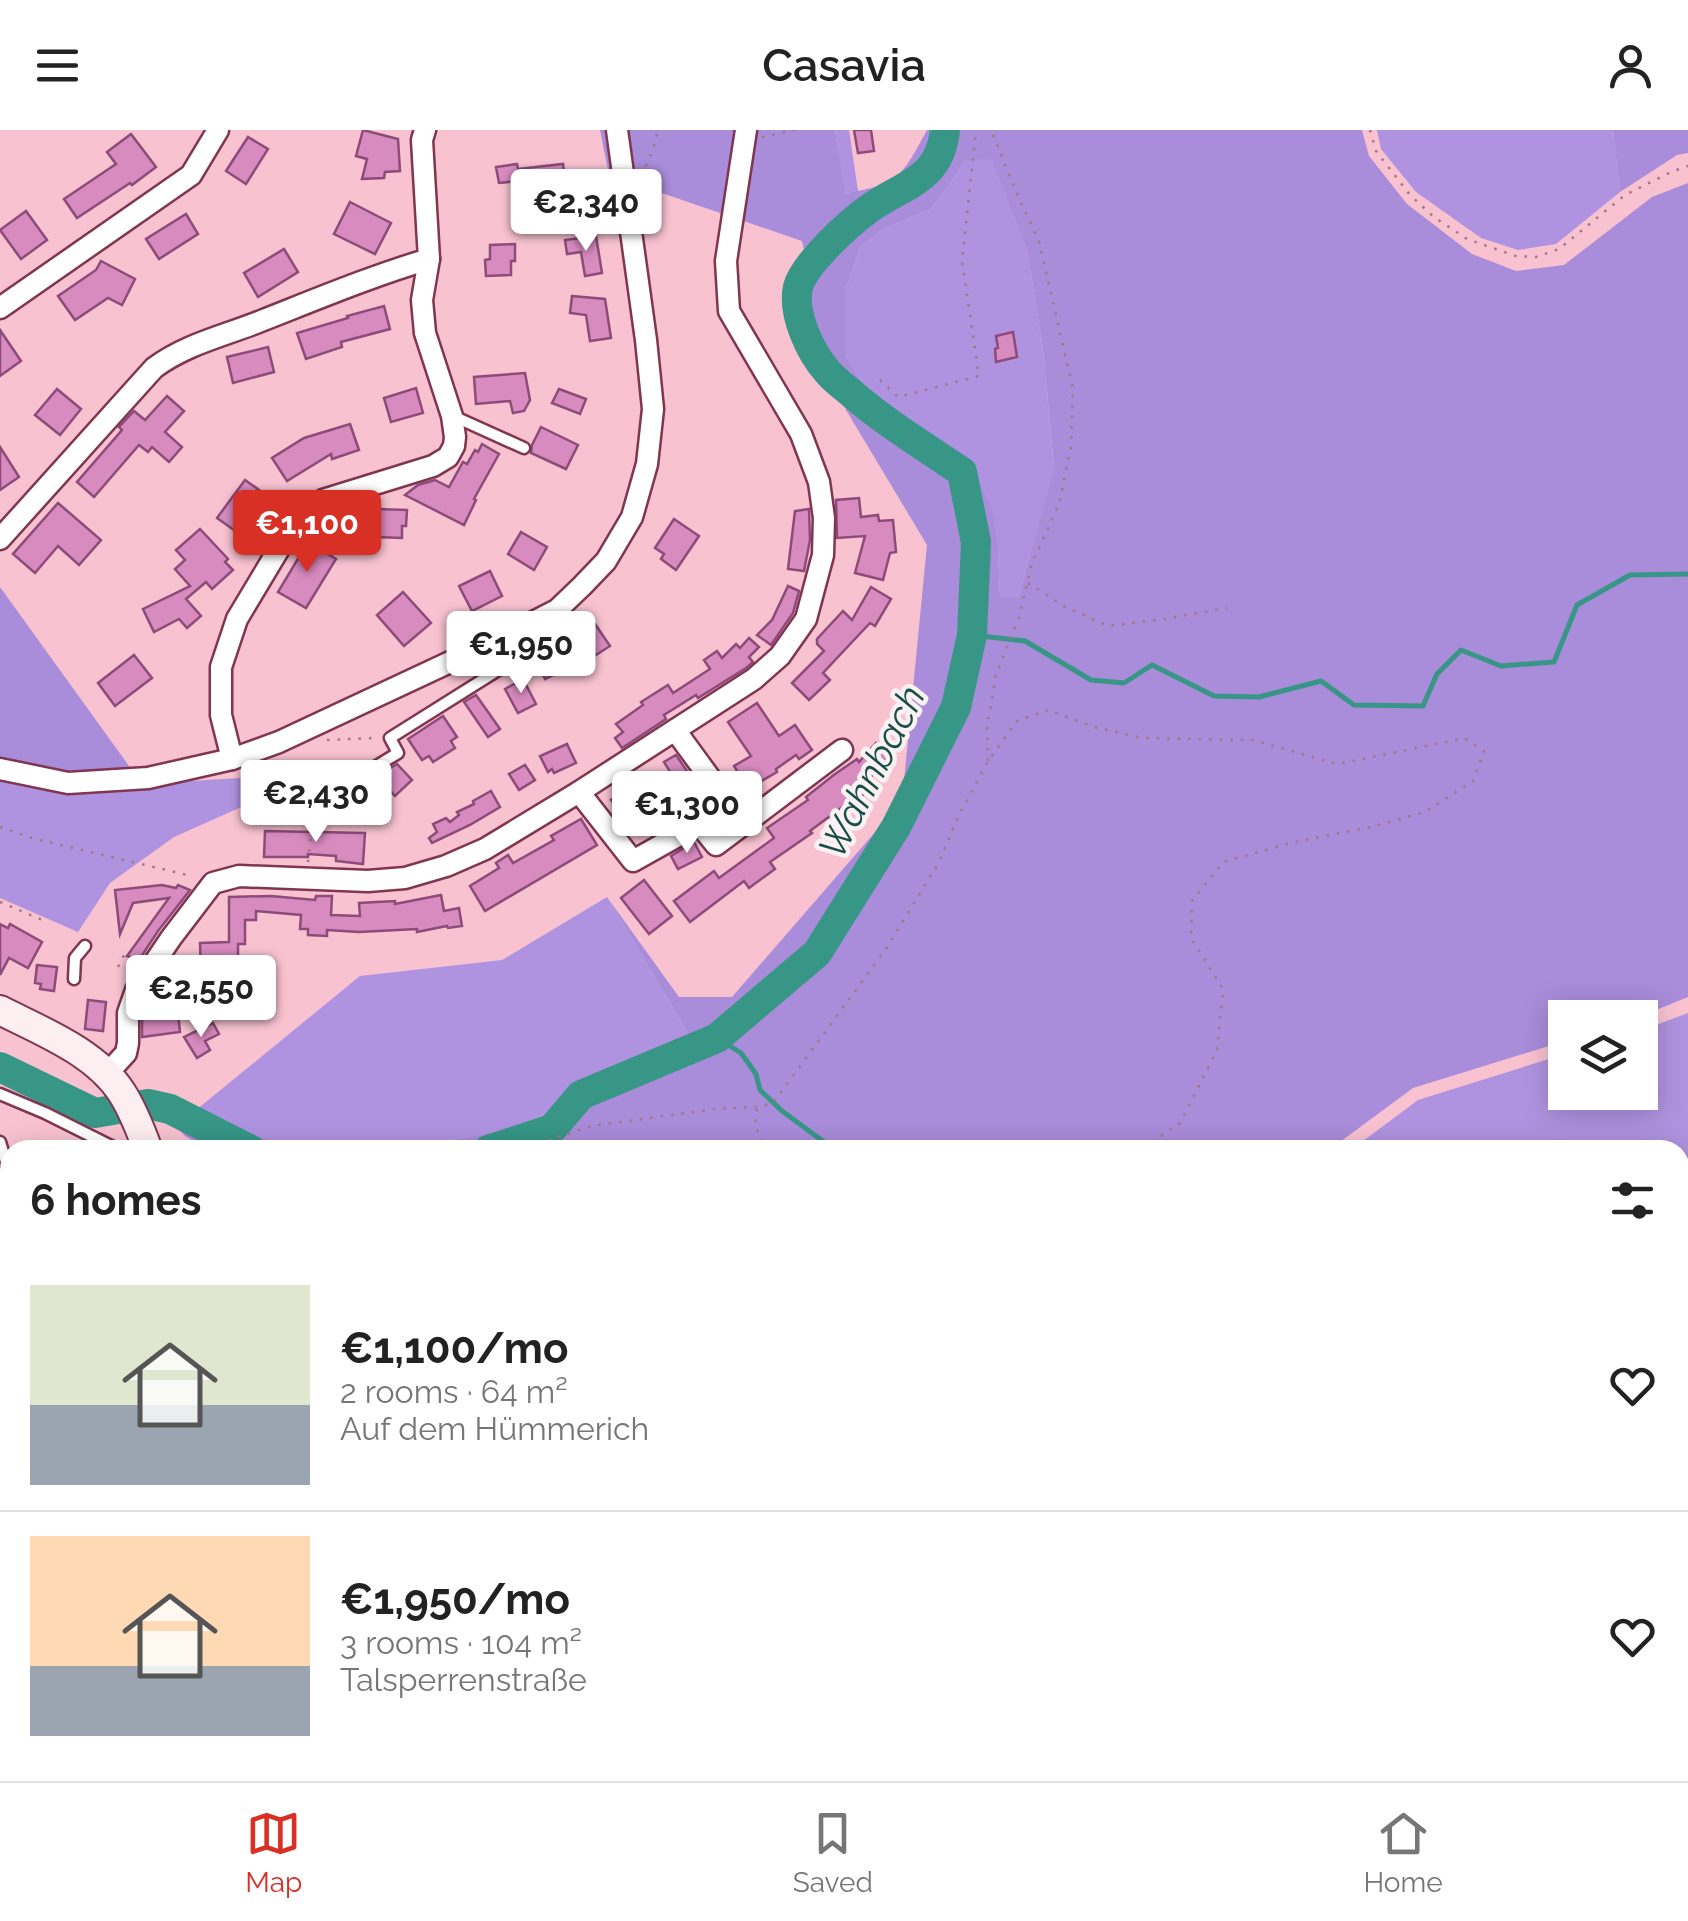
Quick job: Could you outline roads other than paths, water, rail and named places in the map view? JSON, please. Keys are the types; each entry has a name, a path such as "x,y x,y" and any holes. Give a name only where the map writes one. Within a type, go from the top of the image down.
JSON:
{"main road":[{"path":"0,1010 54,1038 113,1082 144,1139"}],"street":[{"path":"0,308 190,174 218,130"},
{"path":"232,759 222,715 222,667 237,619 298,517 323,500 433,466 448,457 454,446 452,416 426,332 422,300 429,258 422,140 425,130"},
{"path":"0,769 68,783 148,778 232,759 297,734 557,610 606,561 632,517 648,464 653,409 616,130"},
{"path":"113,1082 116,1064 126,1053 128,1013 136,990 213,883 238,876 368,881 405,878 446,866 486,848 579,792 754,680 780,656 806,619 823,555 824,518 819,482 801,434 729,311 726,260 746,134"},
{"path":"0,539 154,368 176,352 429,258"},
{"path":"675,730 744,824"},
{"path":"699,824 716,845 842,750"},
{"path":"579,792 632,862 699,824 726,800"}],"lane":[{"path":"452,416 524,448"},
{"path":"352,782 398,753 390,738 552,636 561,621 557,610"},
{"path":"74,979 75,958 84,946"},
{"path":"0,1094 100,1140"}],"waterway":[{"name":"Wahnbach","path":"518,1140 552,1129 581,1095 717,1038 817,953 896,827 956,707 972,635 976,542 962,472 876,414 829,374 804,332 797,297 809,267 840,233 928,170 942,147 945,130"},
{"path":"972,635 1025,641 1091,680 1124,683 1152,665 1214,696 1259,697 1321,681 1354,705 1423,706 1437,674 1461,650 1501,666 1554,662 1577,605 1630,575 1688,574"},
{"path":"717,1038 741,1053 756,1074 760,1090 821,1140"},
{"name":"Wahnbach","path":"0,1067 95,1113 148,1104 170,1109 231,1140"}]}
